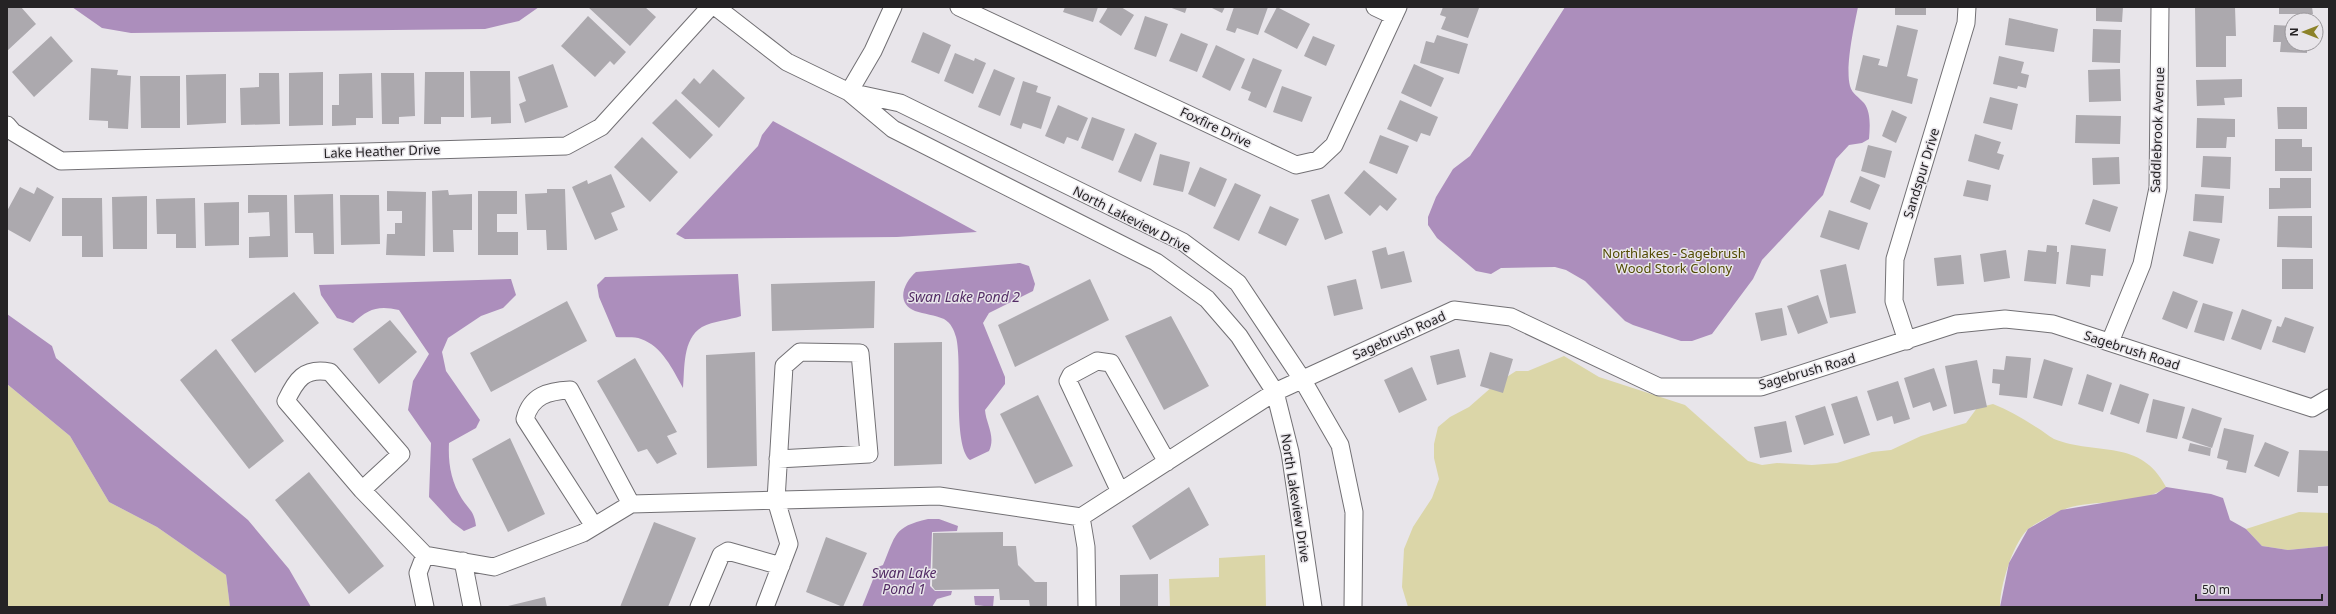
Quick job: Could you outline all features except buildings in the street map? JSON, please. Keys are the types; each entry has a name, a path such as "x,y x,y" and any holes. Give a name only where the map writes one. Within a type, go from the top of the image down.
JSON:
{"street":[{"name":"Lake Heather Drive","path":"7,125 13,132 61,161 566,146 601,127 710,7"},
{"name":"North Lakeview Drive","path":"716,7 787,62 849,92 900,103 1183,242 1238,283 1302,379 1340,445 1354,512 1353,607"},
{"path":"849,92 873,51 893,7"},
{"name":"Foxfire Drive","path":"958,7 1296,165 1318,160 1334,145 1396,11"},
{"path":"1375,7 1396,11"},
{"name":"Sandspur Drive","path":"1907,341 1894,301 1896,259 1966,23 1967,7"},
{"name":"Saddlebrook Avenue","path":"2110,342 2142,264 2158,188 2160,7"},
{"name":"North Lakeview Drive","path":"849,92 892,129 1077,220 1156,262 1207,299 1239,336 1275,392 1290,452 1313,607"},
{"path":"1077,220 1089,196"},
{"name":"Sagebrush Road","path":"1082,517 1275,392 1454,310 1511,317 1659,387 1761,387 1956,324 2005,319 2053,324 2312,408 2329,398"},
{"path":"766,607 789,544 776,500 778,459 784,366 800,352 860,353 869,454 778,459"},
{"path":"1120,492 1068,381 1071,376 1097,361 1110,363 1167,462"},
{"path":"362,490 402,454 330,372 316,370 296,380 286,401 362,490 426,555 494,567 583,533 632,504 939,496 1082,517 1086,547 1087,607"},
{"path":"594,526 525,419 528,408 548,391 570,390 632,504"},
{"path":"699,607 721,555 728,552 781,566"},
{"path":"425,607 418,574 426,555"},
{"path":"463,561 472,607"}],"shaded area":[{"path":"1564,356 1599,377 1685,405 1748,461 1762,465 1777,463 1812,465 1837,463 1872,452 1891,450 1921,436 1966,423 1977,408 1993,404 2020,417 2054,439 2070,444 2117,451 2144,461 2156,472 2166,487 2156,493 2132,500 2095,503 2071,507 2030,527 2016,546 2012,556 2002,588 2000,607 1408,607 1402,587 1404,549 1413,527 1432,498 1439,479 1434,458 1434,444 1438,427 1450,417 1469,407 1493,386 1516,371 1528,371"},
{"path":"7,384 70,436 109,502 157,527 226,575 230,607 7,607"},
{"path":"2299,512 2329,513 2329,546 2288,550 2262,546 2246,529"},
{"path":"1265,555 1266,607 1170,607 1169,579 1219,577 1219,558"}],"water":[{"path":"72,7 539,7 519,21 485,29 131,33 102,28"},
{"path":"1565,7 1858,7 1851,47 1849,78 1852,91 1864,103 1868,111 1870,125 1869,139 1862,143 1849,145 1836,159 1823,195 1762,260 1753,279 1712,334 1692,341 1681,341 1633,325 1625,321 1585,281 1566,270 1555,267 1501,268 1491,274 1476,271 1437,238 1428,225 1428,217 1436,197 1453,169 1470,156"},
{"path":"773,121 977,232 897,237 685,239 676,234 758,146 762,135"},
{"name":"Swan Lake Pond 2","path":"1020,263 1029,266 1035,284 1033,291 989,313 983,323 1005,377 1005,384 985,410 991,435 991,446 989,451 970,460 965,451 961,438 959,365 956,337 950,325 944,319 915,311 909,307 903,298 905,287 916,272"},
{"path":"738,274 741,316 706,325 696,332 691,339 686,355 683,388 666,359 655,347 638,338 616,337 599,297 597,285 605,277"},
{"path":"511,279 516,295 503,308 481,316 448,338 442,352 446,371 480,420 476,428 449,443 449,458 455,486 471,511 476,526 464,531 452,522 429,497 431,443 408,410 413,381 429,354 399,310 385,308 374,309 364,314 353,323 337,318 321,295 319,285"},
{"path":"7,314 52,346 56,358 248,520 289,569 311,607 230,607 226,575 157,527 109,502 70,436 7,384"},
{"path":"2166,487 2211,494 2223,498 2230,520 2246,529 2262,546 2288,550 2329,546 2329,607 2000,607 2009,563 2028,529 2061,510 2156,494"},
{"name":"Swan Lake Pond 1","path":"928,519 939,519 958,526 957,531 932,532 930,586 935,591 952,591 951,595 937,599 932,607 862,607 878,567 883,565 897,534 908,525"},
{"path":"974,596 994,596 993,607 975,605"}],"park label":[{"name":"Northlakes - Sagebrush Wood Stork Colony","path":"1674,260"}]}
